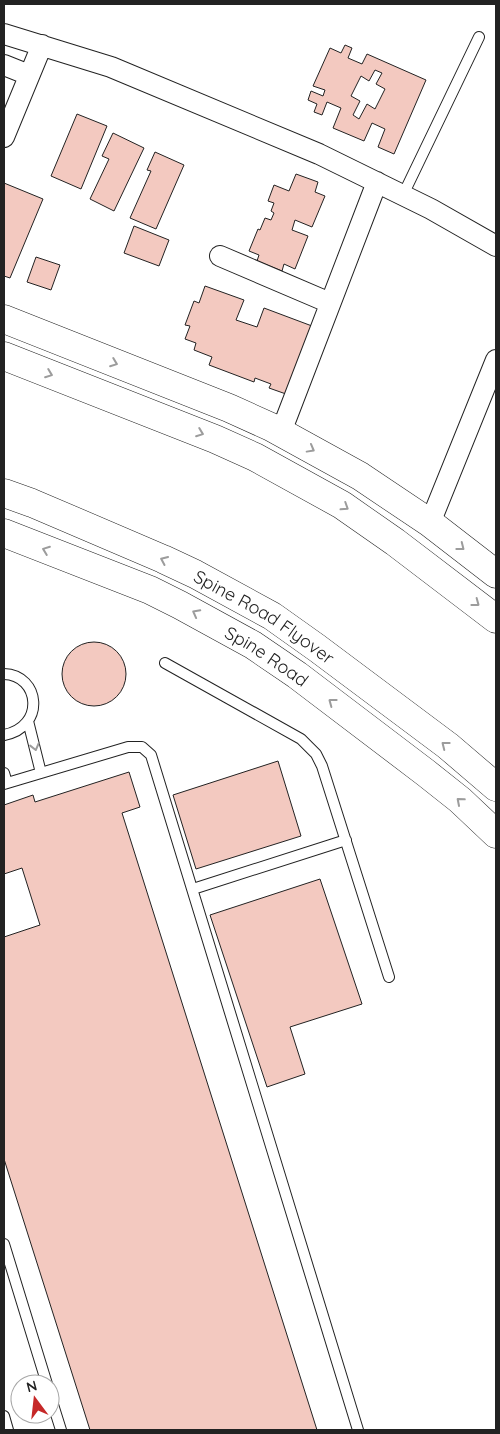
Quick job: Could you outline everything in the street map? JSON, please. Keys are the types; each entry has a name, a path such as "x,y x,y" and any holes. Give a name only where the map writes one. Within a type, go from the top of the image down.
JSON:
{"street":[{"path":"4,34 112,67 319,154 431,208 496,246"},
{"path":"4,137 42,45"},
{"path":"4,65 29,74"},
{"path":"281,432 377,182"},
{"path":"220,256 330,303"},
{"path":"4,319 229,408 281,432 360,476 430,523 496,574"},
{"path":"4,356 215,439 255,457 342,505 395,542 496,619"},
{"path":"430,523 496,360"},
{"name":"Spine Road Flyover","path":"4,493 163,559 195,574 272,616 448,746 496,787"},
{"name":"Spine Road","path":"4,533 150,590 180,604 253,645 297,675 426,773 460,800 496,834"}],"lane":[{"path":"403,195 479,36"},
{"path":"164,663 301,739 316,754 322,766 389,977"},
{"path":"4,674 18,678 26,684 31,692 33,702 32,712 22,728 4,735"},
{"path":"28,721 41,773"},
{"path":"5,780 41,773 128,747 142,747 151,755 358,1430"},
{"path":"193,888 346,840"},
{"path":"4,1244 43,1374"},
{"path":"4,1416 8,1430"}],"building":[{"path":"345,45 352,48 348,58 362,64 367,54 426,80 394,154 378,147 385,129 372,123 364,141 333,128 341,108 327,102 322,115 314,112 317,104 308,100 311,91 323,96 325,90 313,86 330,48 341,53","holes":["375,70 382,73 376,84 385,89 375,109 367,104 359,119 353,115 360,101 351,96 361,76 369,81"]},
{"path":"77,114 107,126 81,189 51,176"},
{"path":"113,133 144,148 114,211 90,199 109,159 102,156"},
{"path":"155,152 184,165 156,229 130,218 151,171 147,170"},
{"path":"296,174 318,182 315,192 325,196 312,227 295,220 292,230 308,236 295,269 284,264 282,271 257,261 259,255 249,251 265,218 271,220 274,213 271,211 274,203 268,201 274,185 289,191"},
{"path":"4,183 43,199 10,278 4,276"},
{"path":"134,226 169,240 159,266 124,253"},
{"path":"36,257 60,265 51,290 27,282"},
{"path":"205,286 244,300 236,320 257,327 264,308 312,326 286,394 269,388 271,384 255,378 254,382 209,365 212,357 194,350 196,343 185,339 190,326 185,325 194,301 199,303"},
{"path":"88,642 100,642 117,651 124,662 126,674 124,686 117,697 100,706 88,706 76,701 67,692 62,680 62,668 67,656 76,647"},
{"path":"278,761 301,836 196,869 173,795"},
{"path":"129,772 140,807 122,813 317,1430 90,1430 4,1159 4,937 40,925 22,868 4,874 4,805 33,795 35,802"},
{"path":"320,879 362,1004 290,1027 305,1074 267,1087 210,915"}]}
